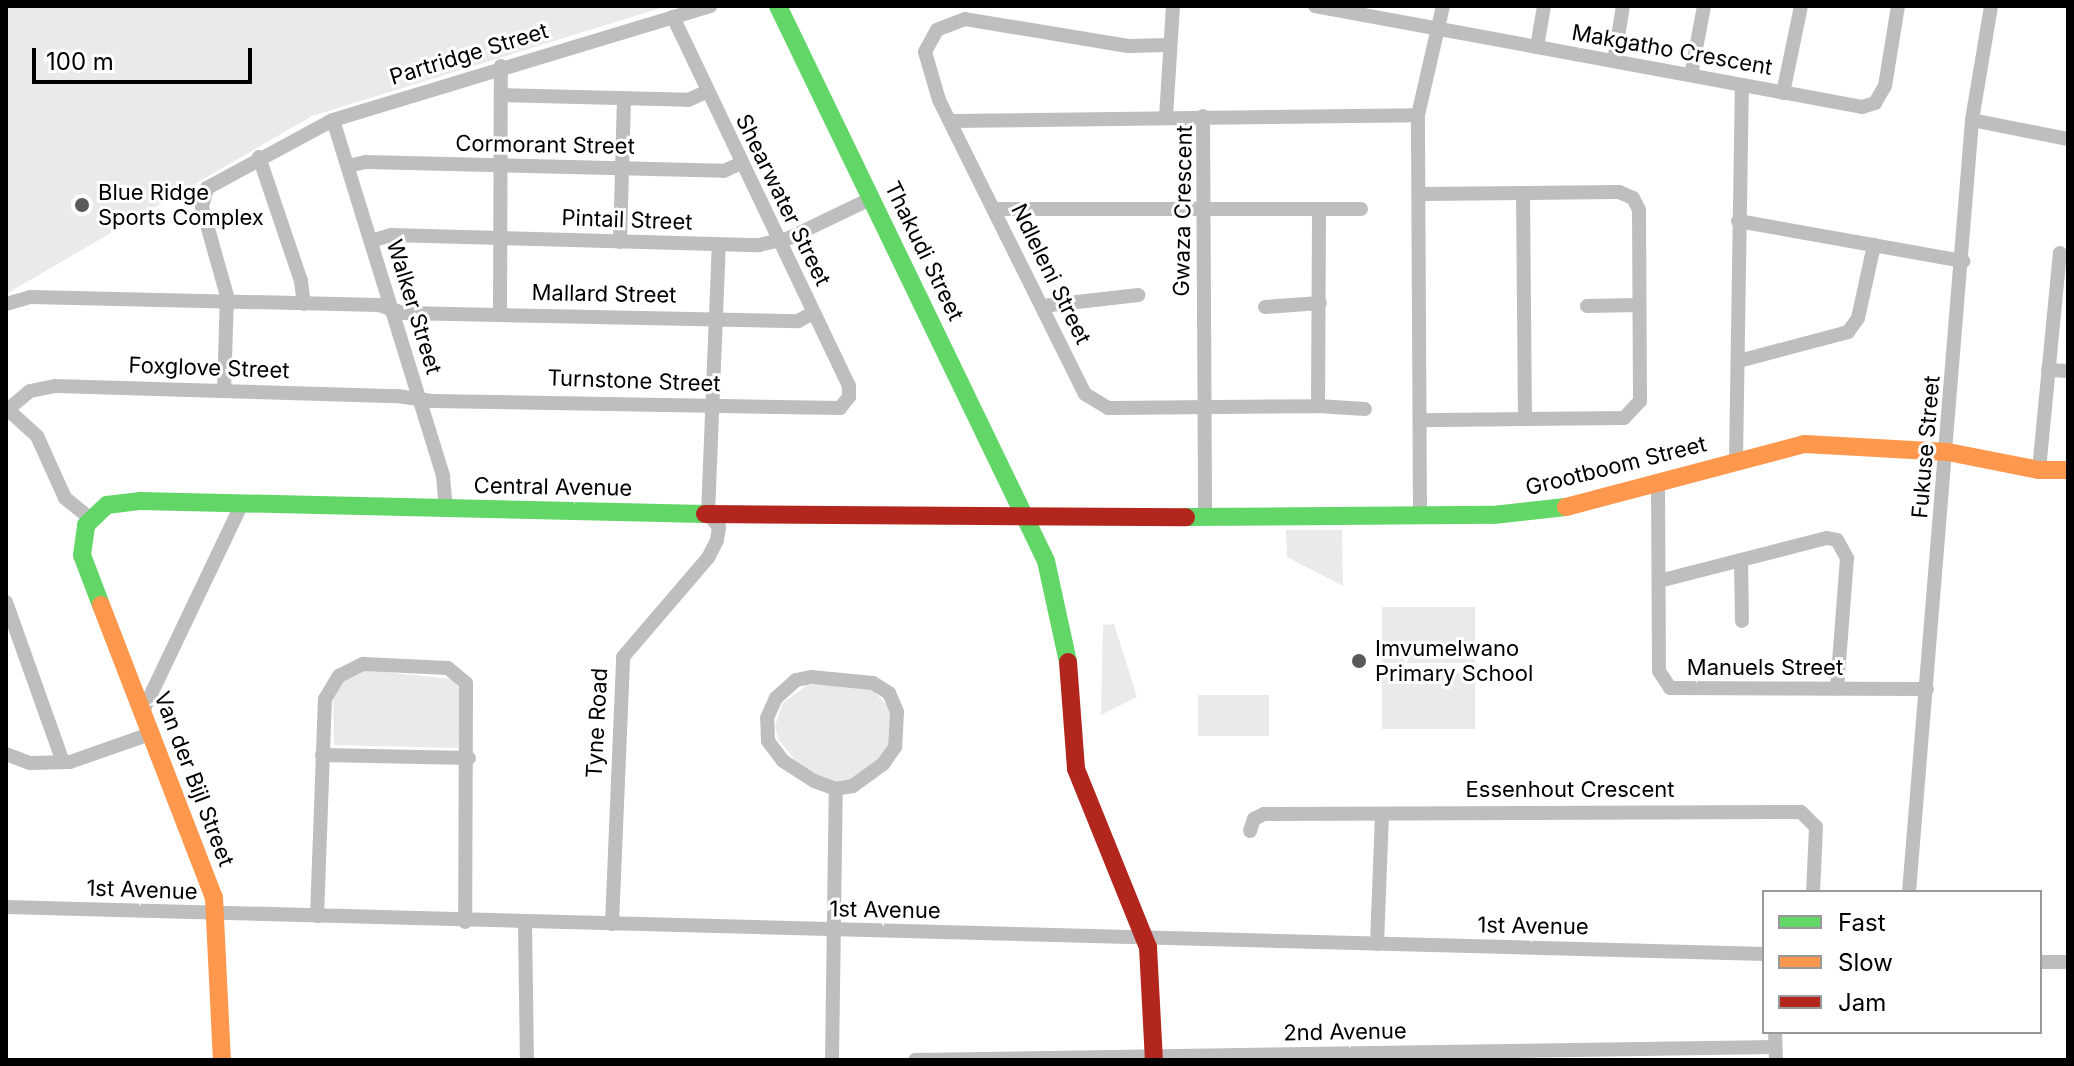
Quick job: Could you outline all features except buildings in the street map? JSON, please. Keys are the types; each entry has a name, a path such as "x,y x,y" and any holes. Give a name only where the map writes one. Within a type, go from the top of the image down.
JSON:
{"street":[{"name":"Partridge Street","path":"224,391 227,302 202,201 207,188 259,157 333,120 501,66 710,6"},
{"name":"Thakudi Street","path":"778,6 1027,518 1062,615 1080,786 1146,938 1154,1058"},
{"path":"1166,117 1168,45 1173,6"},
{"name":"Makgatho Crescent","path":"1315,6 1360,10 1439,29 1862,107 1875,103 1885,86 1898,6"},
{"path":"1420,515 1418,115 1443,6"},
{"path":"1537,47 1544,6"},
{"path":"1614,61 1623,6"},
{"path":"1691,75 1704,6"},
{"path":"1783,93 1801,6"},
{"name":"Fukuse Street","path":"1909,890 1948,452 1972,120 1991,6"},
{"name":"Shearwater Street","path":"673,17 706,92 849,386 846,402"},
{"name":"Ndleleni Street","path":"1168,45 1128,46 965,19 937,30 924,63 1042,306 1094,404 1204,411"},
{"path":"500,314 501,66"},
{"path":"1736,460 1742,85"},
{"path":"503,95 688,100 706,92"},
{"path":"620,242 624,99"},
{"name":"Gwaza Crescent","path":"1205,518 1203,116 1418,115"},
{"path":"951,121 1203,116"},
{"name":"Walker Street","path":"333,120 443,476 446,508"},
{"path":"1972,120 2068,139"},
{"path":"259,157 301,281 304,304"},
{"name":"Cormorant Street","path":"348,166 366,162 724,171 741,163"},
{"path":"1420,194 1619,192 1633,198 1639,210 1640,401 1635,412 1624,418 1421,420"},
{"path":"1523,193 1525,419"},
{"name":"Pintail Street","path":"371,241 391,235 719,245 778,240 872,198"},
{"path":"995,209 1361,209"},
{"path":"1318,406 1319,209"},
{"path":"1738,221 1963,261"},
{"path":"708,514 719,245"},
{"path":"1739,361 1848,332 1858,318 1874,245"},
{"path":"2039,470 2048,370 2062,286 2060,253"},
{"path":"1042,306 1138,295"},
{"name":"Mallard Street","path":"6,304 30,297 798,321 813,313"},
{"path":"1265,307 1320,303"},
{"path":"1587,306 1639,305"},
{"path":"2048,370 2068,371"},
{"name":"Foxglove Street","path":"7,409 24,394 47,387 419,397"},
{"name":"Turnstone Street","path":"419,397 835,409 846,402"},
{"path":"1204,411 1318,406 1365,409"},
{"path":"7,409 37,436 65,498 88,522"},
{"name":"Grootboom Street","path":"1027,518 1531,514 1736,460 1827,443 1948,452 2039,470 2068,470"},
{"name":"Manuels Street","path":"1658,482 1659,671 1670,688 1927,689"},
{"name":"Central Avenue","path":"88,522 107,505 125,501 1027,518"},
{"path":"143,711 242,503"},
{"name":"Tyne Road","path":"612,924 623,657 708,558 719,527 708,514"},
{"name":"Van der Bijl Street","path":"88,522 82,555 218,915 222,1060"},
{"path":"1659,581 1827,538 1842,544 1847,558 1837,689"},
{"path":"1741,560 1742,621"},
{"path":"6,602 11,632 63,762"},
{"path":"317,916 322,755 330,686 351,667 363,664 448,668 457,673 469,692 465,922"},
{"path":"836,677 873,683 889,693 897,712 898,738 883,764 861,782 836,789 796,770 768,741 767,718 785,687 796,680 836,677"},
{"path":"6,754 24,762 63,762 150,734"},
{"path":"322,755 469,758"},
{"path":"832,1060 836,789"},
{"name":"Essenhout Crescent","path":"1250,831 1254,819 1264,814 1801,812 1816,827 1813,890"},
{"path":"1377,944 1382,814"},
{"name":"1st Avenue","path":"6,907 465,922 1762,954"},
{"path":"525,923 527,1060"},
{"path":"2042,962 2068,962"},
{"name":"2nd Avenue","path":"915,1060 1775,1046"}],"shaded area":[{"name":"Blue Ridge Sports Complex","path":"6,6 667,6 312,116 6,294"},
{"path":"1286,530 1342,530 1343,586 1287,557"},
{"path":"1382,607 1475,607 1475,663 1382,663"},
{"path":"1114,624 1137,697 1101,715 1103,625"},
{"path":"365,670 452,679 462,692 458,748 334,745 333,696 344,680"},
{"path":"1382,673 1475,673 1475,729 1382,729"},
{"path":"807,685 869,686 890,709 893,738 881,757 845,784 825,780 794,759 778,739 775,726 783,703"},
{"path":"1198,695 1269,695 1269,736 1198,736"}],"traffic: fast":[{"path":"778,6 1046,561 1068,662"},
{"path":"101,605 82,555 86,525 107,505 141,501 705,514"},
{"path":"1186,517 1493,515 1566,507"}],"traffic: slow":[{"path":"1566,507 1805,444 1948,452 2039,470 2068,470"},
{"path":"101,605 214,898 222,1060"}],"traffic: jam":[{"path":"705,514 1186,517"},
{"path":"1068,662 1076,769 1148,947 1154,1060"}],"place":[{"name":"Blue Ridge Sports Complex","path":"82,205"},
{"name":"Imvumelwano Primary School","path":"1359,661"}]}
